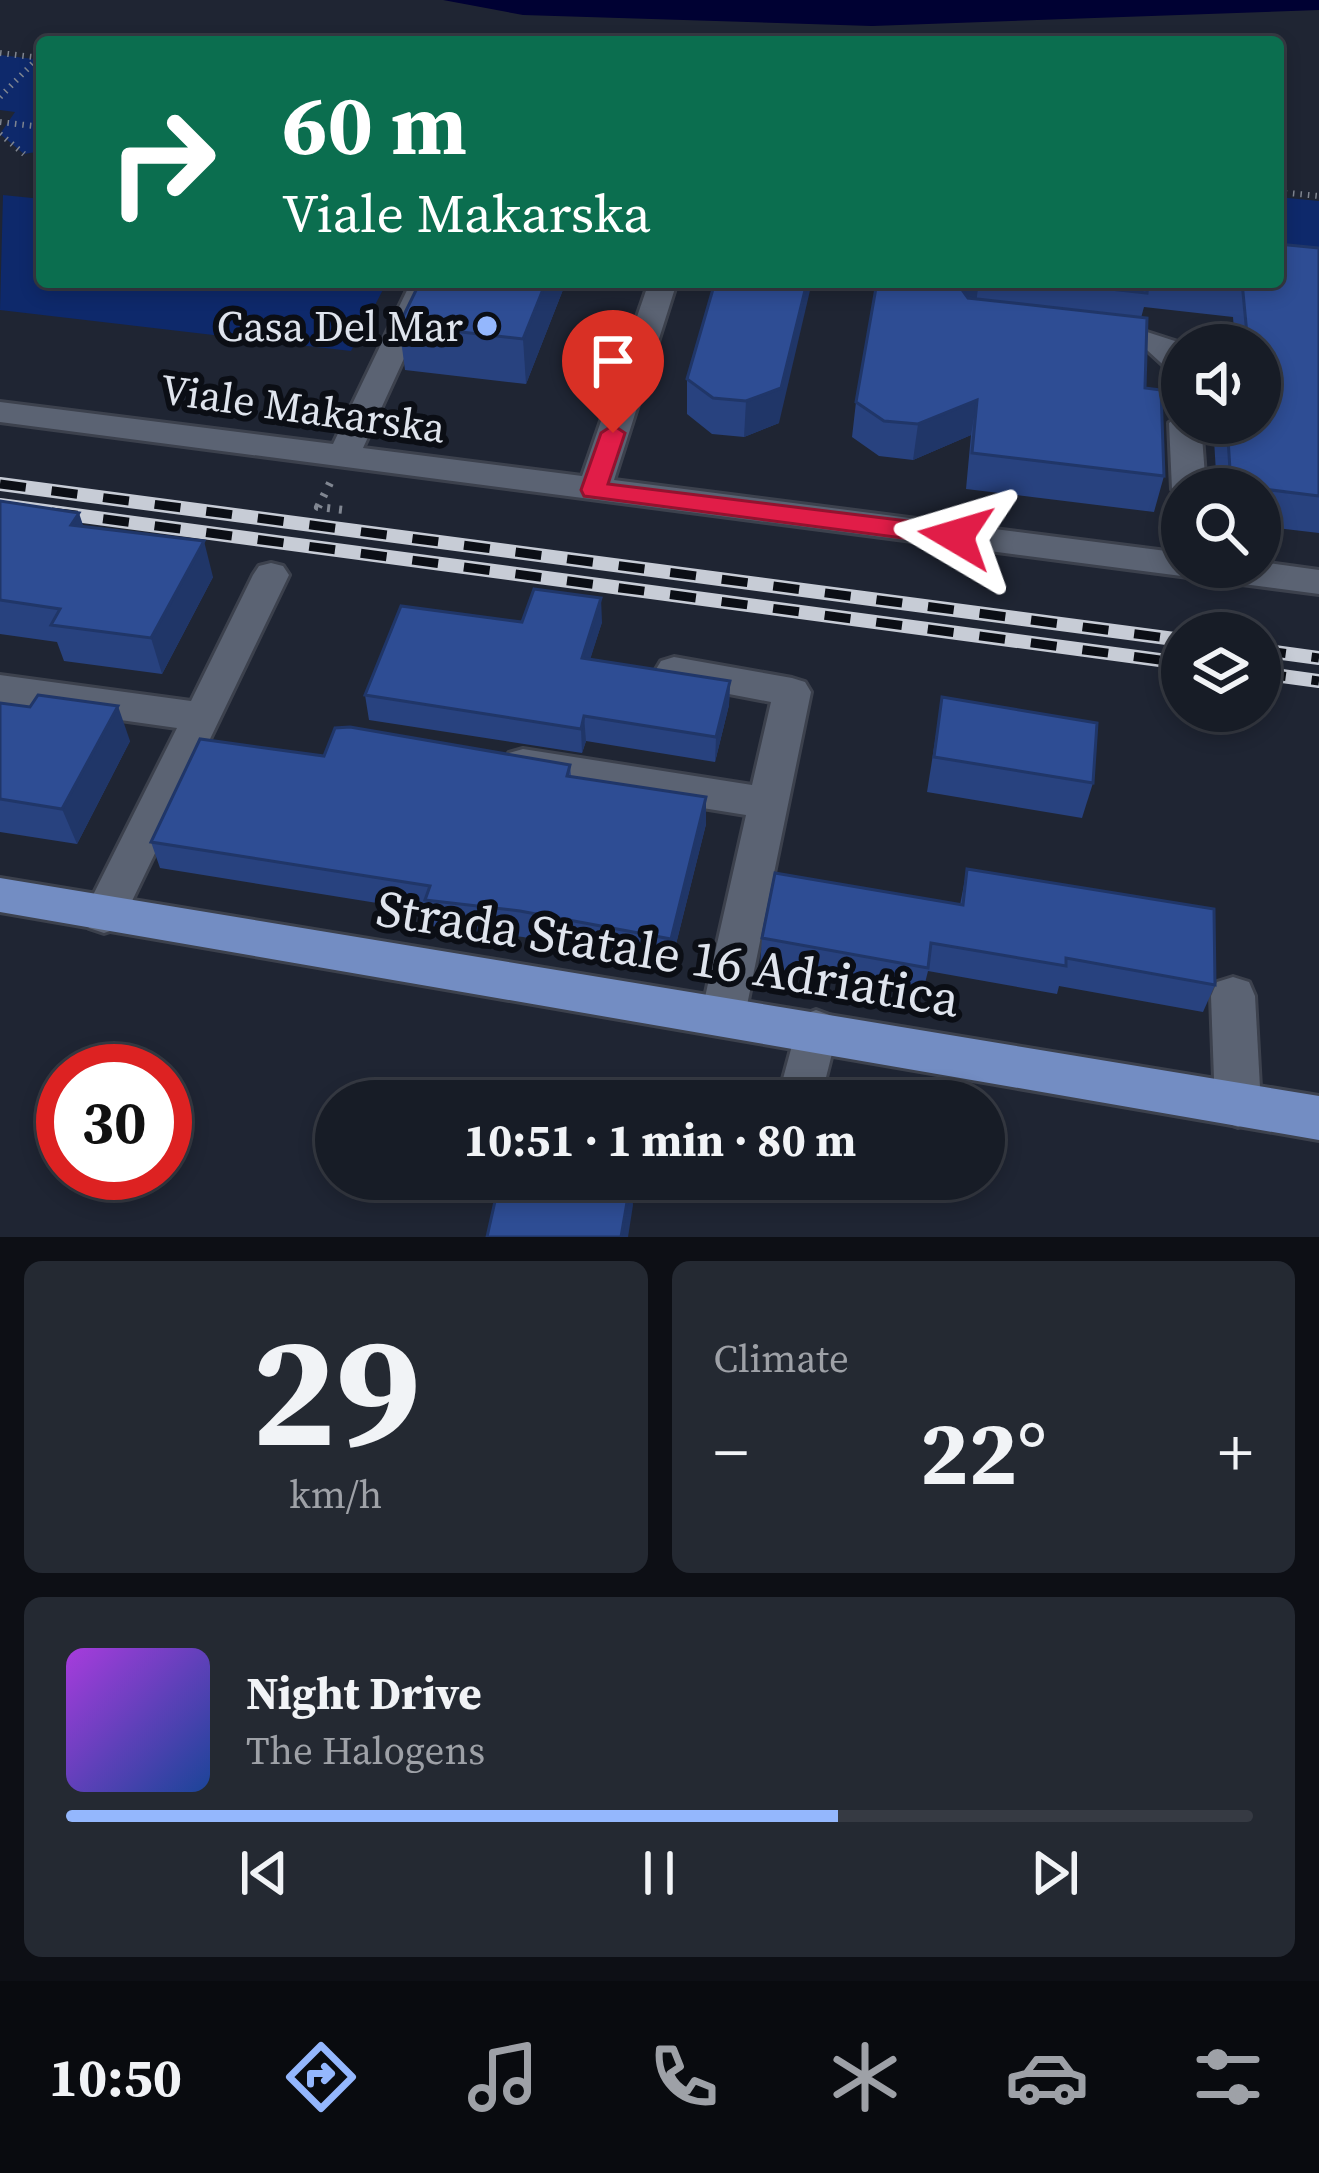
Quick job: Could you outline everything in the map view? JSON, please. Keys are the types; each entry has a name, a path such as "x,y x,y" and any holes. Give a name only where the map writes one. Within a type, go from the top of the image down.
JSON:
{"main road":[{"name":"Strada Statale 16 Adriatica","path":"0,895 1319,1118"}],"street":[{"path":"342,459 422,288"},
{"path":"593,490 661,288"},
{"path":"1066,332 1161,346"},
{"name":"Viale Makarska","path":"0,412 1161,562"},
{"path":"104,915 271,575"},
{"path":"1281,577 1319,582"},
{"path":"674,671 792,692 723,1016"},
{"path":"0,689 202,717"},
{"path":"487,758 768,803"},
{"path":"1234,996 1238,1106"},
{"path":"803,1080 816,1030"}],"path":[{"path":"0,53 36,58"},
{"path":"0,97 36,62"},
{"path":"0,122 36,126"},
{"path":"0,134 24,154"},
{"path":"1284,193 1319,196"},
{"path":"318,507 344,511"}],"shaded area":[{"path":"443,0 1319,0 1319,10 872,26 523,15"},
{"path":"0,55 36,59 36,152 24,154 0,134 15,112 0,110"},
{"path":"3,195 36,198 36,288 384,288 351,351 0,310"},
{"path":"1284,198 1319,201 1319,255 1284,251"}],"building":[{"path":"1284,245 1319,248 1319,496 1281,491 1281,468 1230,468 1228,444 1281,444 1281,324 1246,324 1243,288 1284,288"},
{"path":"417,288 544,288 523,339 399,325"},
{"path":"713,288 806,288 781,388 746,401 713,398 687,379"},
{"path":"876,288 961,288 968,298 1147,318 1145,388 1161,390 1164,468 1161,476 972,453 977,400 918,424 884,421 856,402"},
{"path":"1101,288 1147,288 1147,293"},
{"path":"0,501 79,513 71,525 204,541 151,638 51,625 60,609 0,600"},
{"path":"534,589 601,598 582,658 730,681 716,737 584,716 581,729 365,695 401,606 522,622"},
{"path":"38,695 118,706 62,809 0,799 0,703 30,707"},
{"path":"942,697 1097,723 1093,783 934,757"},
{"path":"335,728 570,765 567,776 706,797 671,939 520,911 425,900 430,886 151,842 200,739 324,756"},
{"path":"967,869 1214,909 1215,985 1066,958 1066,966 931,943 928,968 762,938 775,873 963,905"},
{"path":"495,1200 627,1200 621,1237 487,1237"}],"railway":[{"path":"0,484 1161,637"},
{"path":"0,505 1161,660"},
{"path":"1281,653 1319,658"},
{"path":"1281,676 1319,681"}],"place":[{"name":"Casa Del Mar","path":"487,326"}],"route":[{"path":"613,433 593,490 956,536"}]}
